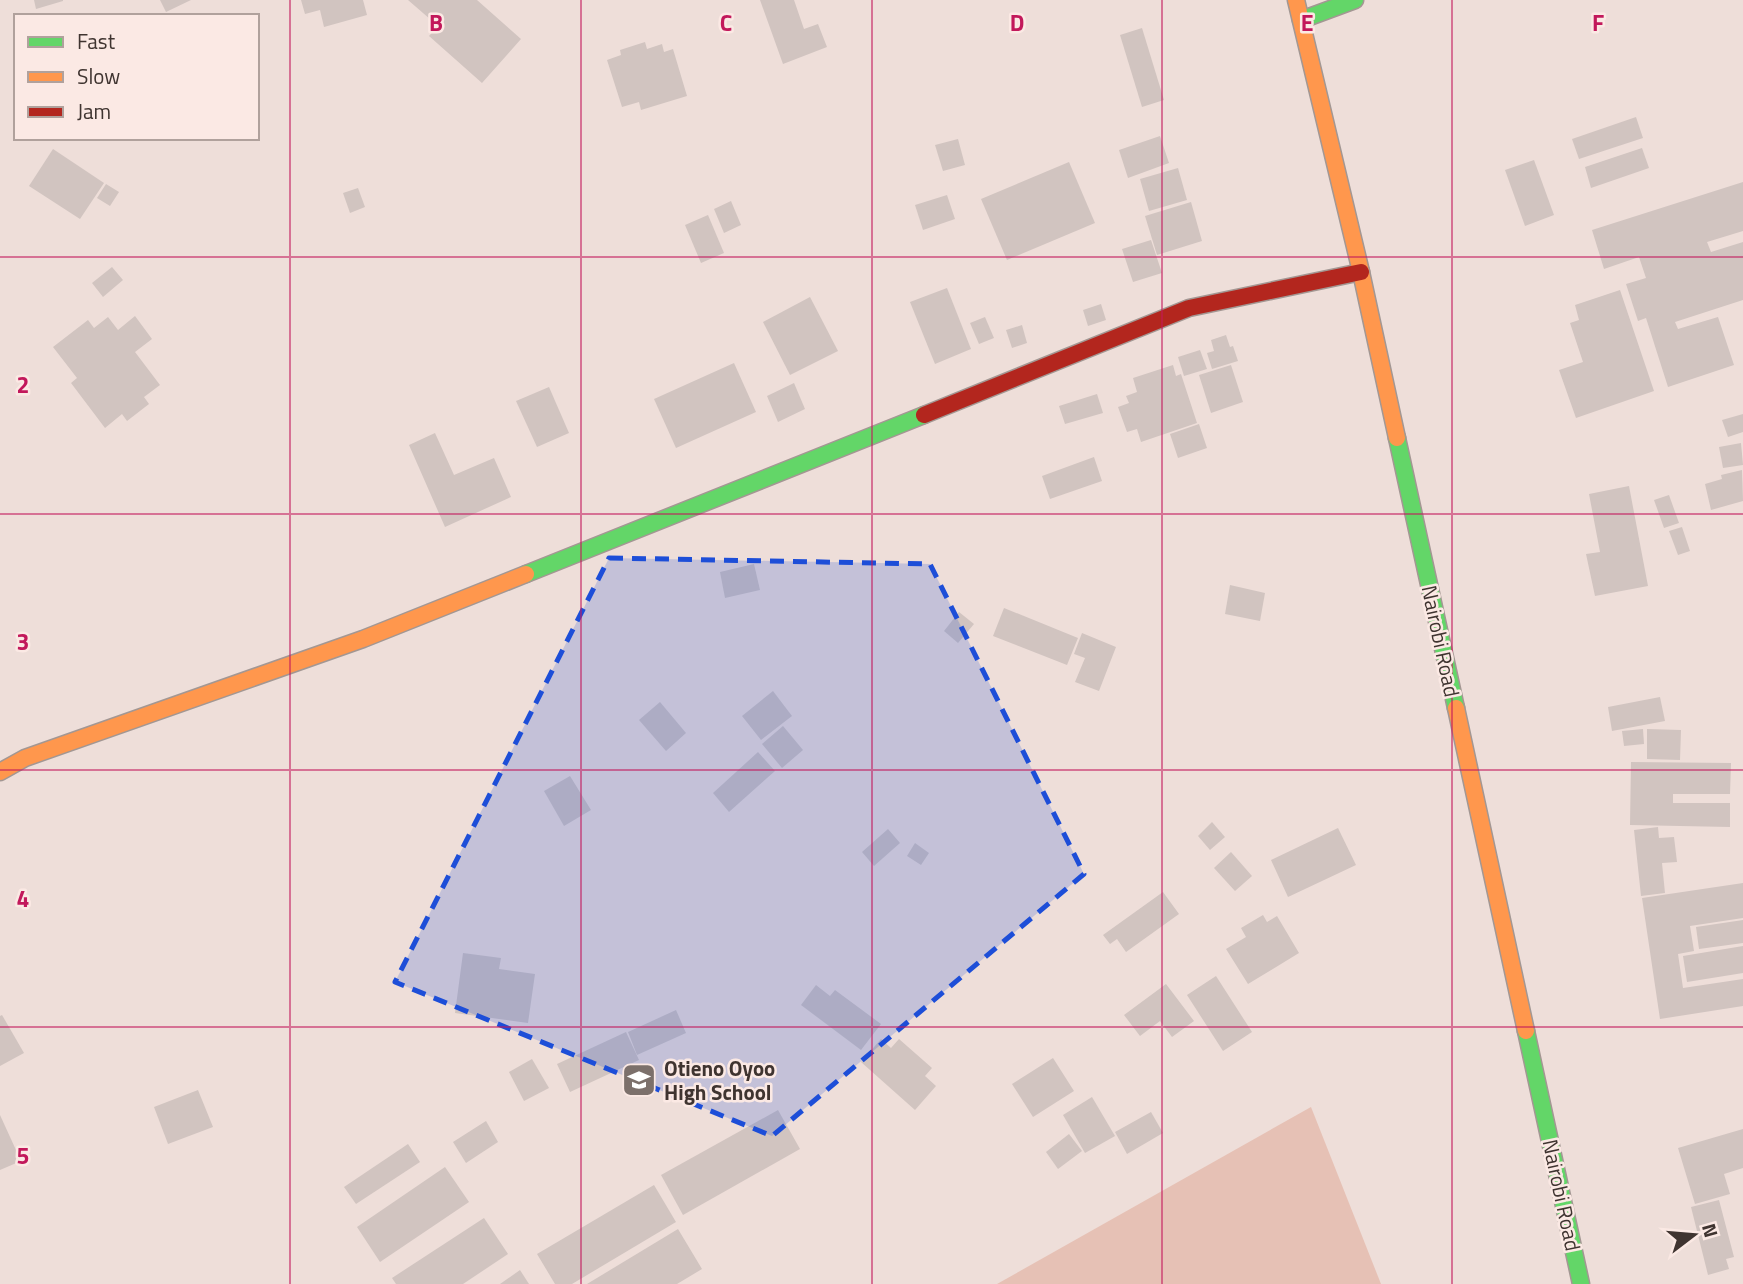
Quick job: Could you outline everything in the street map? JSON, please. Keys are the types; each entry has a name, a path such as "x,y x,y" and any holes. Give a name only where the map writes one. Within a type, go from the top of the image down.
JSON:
{"main road":[{"name":"Nairobi Road","path":"1296,0 1361,272 1581,1284"},
{"path":"1301,20 1355,0"},
{"path":"0,772 25,758 363,639 1189,308 1361,272"}],"highlighted area":[{"path":"609,558 930,564 1084,874 772,1136 395,982"}],"shaded area":[{"path":"1311,1107 1381,1284 997,1284"}],"building":[{"path":"34,0 63,0 63,1 36,9"},
{"path":"160,0 191,0 166,12"},
{"path":"301,0 363,0 367,15 324,27 320,10 305,14"},
{"path":"408,0 477,0 521,39 482,83 429,36 438,26"},
{"path":"760,0 794,0 804,29 818,24 827,47 783,64"},
{"path":"1142,28 1164,100 1142,107 1120,35"},
{"path":"645,42 647,49 662,44 664,52 673,49 687,96 641,110 639,102 622,107 607,60 621,55 620,50"},
{"path":"1636,117 1643,138 1579,159 1572,139"},
{"path":"1160,136 1169,163 1128,178 1119,150"},
{"path":"958,139 965,165 943,171 935,145"},
{"path":"1642,148 1649,168 1591,188 1585,167"},
{"path":"53,149 104,183 80,219 29,186"},
{"path":"1534,160 1554,215 1525,226 1505,170"},
{"path":"1069,162 1095,223 1007,260 981,199"},
{"path":"1178,168 1187,200 1149,211 1140,179"},
{"path":"1743,182 1743,231 1707,242 1711,252 1743,242 1743,300 1675,322 1678,329 1718,317 1734,365 1668,387 1646,318 1638,321 1626,284 1646,278 1639,257 1604,269 1592,230"},
{"path":"106,184 119,192 110,206 97,198"},
{"path":"358,188 365,207 350,213 343,193"},
{"path":"947,195 955,219 923,230 915,205"},
{"path":"731,201 741,225 724,233 714,209"},
{"path":"1191,202 1202,241 1157,255 1145,216"},
{"path":"708,215 724,253 701,263 685,225"},
{"path":"1151,240 1162,273 1133,282 1122,249"},
{"path":"112,267 123,280 103,297 92,283"},
{"path":"947,288 971,349 935,364 910,302"},
{"path":"1620,290 1654,391 1576,418 1559,370 1583,362 1570,323 1579,320 1575,305"},
{"path":"810,297 838,351 790,375 763,322"},
{"path":"1101,304 1106,320 1088,326 1083,310"},
{"path":"135,316 152,339 135,352 160,385 144,397 149,404 127,421 122,414 105,428 71,383 77,378 53,347 88,320 94,328 108,317 118,330"},
{"path":"985,317 994,338 979,344 970,323"},
{"path":"1022,325 1027,343 1012,348 1006,330"},
{"path":"1226,335 1238,361 1212,369 1207,353 1214,351 1211,340"},
{"path":"1200,350 1207,369 1184,376 1178,357"},
{"path":"734,363 756,412 676,448 654,399"},
{"path":"1173,365 1176,376 1181,374 1197,423 1141,442 1137,429 1127,432 1118,407 1129,403 1126,396 1137,392 1133,378"},
{"path":"1231,365 1243,402 1211,413 1199,375"},
{"path":"794,383 805,409 778,422 767,396"},
{"path":"549,387 569,433 537,447 516,401"},
{"path":"1097,394 1103,413 1065,424 1059,406"},
{"path":"1743,414 1743,432 1728,437 1722,420"},
{"path":"1199,424 1207,448 1178,458 1170,434"},
{"path":"435,433 454,475 494,458 511,497 445,527 409,445"},
{"path":"1741,443 1743,465 1723,468 1719,447"},
{"path":"1094,457 1102,481 1050,499 1042,476"},
{"path":"1742,470 1743,501 1711,510 1705,484 1722,479 1721,475"},
{"path":"1629,486 1648,586 1595,596 1586,554 1600,552 1589,494"},
{"path":"1669,495 1679,523 1664,528 1654,500"},
{"path":"1682,527 1690,551 1678,555 1669,531"},
{"path":"754,564 760,590 725,598 720,572"},
{"path":"1230,585 1265,593 1260,621 1225,614"},
{"path":"1004,608 1078,638 1067,665 993,636"},
{"path":"959,612 974,624 958,643 944,631"},
{"path":"1082,633 1116,647 1099,691 1075,682 1085,658 1074,654"},
{"path":"773,691 792,716 761,740 742,716"},
{"path":"1660,697 1665,721 1612,731 1608,707"},
{"path":"660,702 686,733 666,751 639,720"},
{"path":"783,726 803,750 782,768 762,744"},
{"path":"1643,729 1644,744 1624,746 1622,731"},
{"path":"1647,729 1681,730 1680,760 1647,759"},
{"path":"758,752 775,771 729,812 713,793"},
{"path":"1631,762 1731,763 1730,794 1673,794 1673,803 1730,803 1730,827 1630,825"},
{"path":"570,776 591,810 564,826 544,791"},
{"path":"1212,822 1225,837 1210,850 1198,836"},
{"path":"1658,827 1659,838 1674,837 1677,862 1662,863 1665,893 1641,896 1634,830"},
{"path":"1338,828 1356,865 1288,897 1271,860"},
{"path":"888,829 900,843 874,866 862,852"},
{"path":"915,843 929,853 921,865 907,856"},
{"path":"1231,852 1252,876 1235,891 1214,868"},
{"path":"1743,883 1743,918 1690,926 1694,951 1678,954 1683,988 1743,979 1743,1006 1660,1019 1642,898"},
{"path":"1163,892 1179,914 1126,952 1117,939 1110,944 1103,935"},
{"path":"1263,915 1267,922 1277,916 1299,953 1248,984 1226,949 1246,937 1241,928"},
{"path":"1743,920 1743,943 1699,949 1696,927"},
{"path":"1743,946 1743,973 1687,982 1683,956"},
{"path":"463,953 501,958 499,969 535,974 528,1023 455,1013"},
{"path":"1216,976 1252,1032 1223,1051 1187,995"},
{"path":"1166,984 1194,1021 1172,1037 1160,1021 1140,1036 1124,1015"},
{"path":"816,985 830,996 835,990 881,1024 861,1050 801,1005"},
{"path":"676,1010 686,1033 637,1055 628,1032"},
{"path":"2,1015 24,1053 0,1066 0,1016"},
{"path":"626,1032 639,1060 570,1092 557,1064"},
{"path":"881,1039 891,1048 899,1039 932,1068 925,1076 936,1086 915,1110 861,1062"},
{"path":"1053,1058 1074,1091 1033,1117 1012,1084"},
{"path":"532,1059 549,1088 524,1101 509,1072"},
{"path":"198,1090 213,1127 168,1144 154,1107"},
{"path":"1092,1097 1115,1136 1085,1153 1063,1115"},
{"path":"778,1110 800,1149 683,1215 661,1175"},
{"path":"1151,1112 1163,1133 1127,1154 1115,1132"},
{"path":"0,1115 21,1161 0,1170"},
{"path":"486,1121 498,1142 466,1163 453,1142"},
{"path":"1743,1129 1743,1168 1724,1174 1730,1194 1695,1204 1678,1148"},
{"path":"1069,1134 1082,1151 1058,1169 1046,1152"},
{"path":"408,1144 420,1162 356,1204 344,1187"},
{"path":"445,1167 469,1202 380,1262 357,1227"},
{"path":"654,1185 676,1222 572,1284 555,1284 537,1254"},
{"path":"1719,1200 1734,1257 1726,1259 1729,1269 1708,1275 1691,1207"},
{"path":"484,1218 508,1254 463,1284 396,1284 392,1278"},
{"path":"678,1229 702,1269 677,1284 587,1284"},
{"path":"520,1270 529,1284 500,1284"}],"traffic: fast":[{"path":"1301,20 1355,0"},
{"path":"526,574 924,415"},
{"path":"1397,438 1456,708"},
{"path":"1526,1031 1581,1284"}],"traffic: slow":[{"path":"1296,0 1361,272 1397,438"},
{"path":"0,772 25,758 363,639 526,574"},
{"path":"1456,708 1526,1031"}],"traffic: jam":[{"path":"924,415 1189,308 1361,272"}],"place":[{"name":"Otieno Oyoo High School","path":"639,1080"}]}
